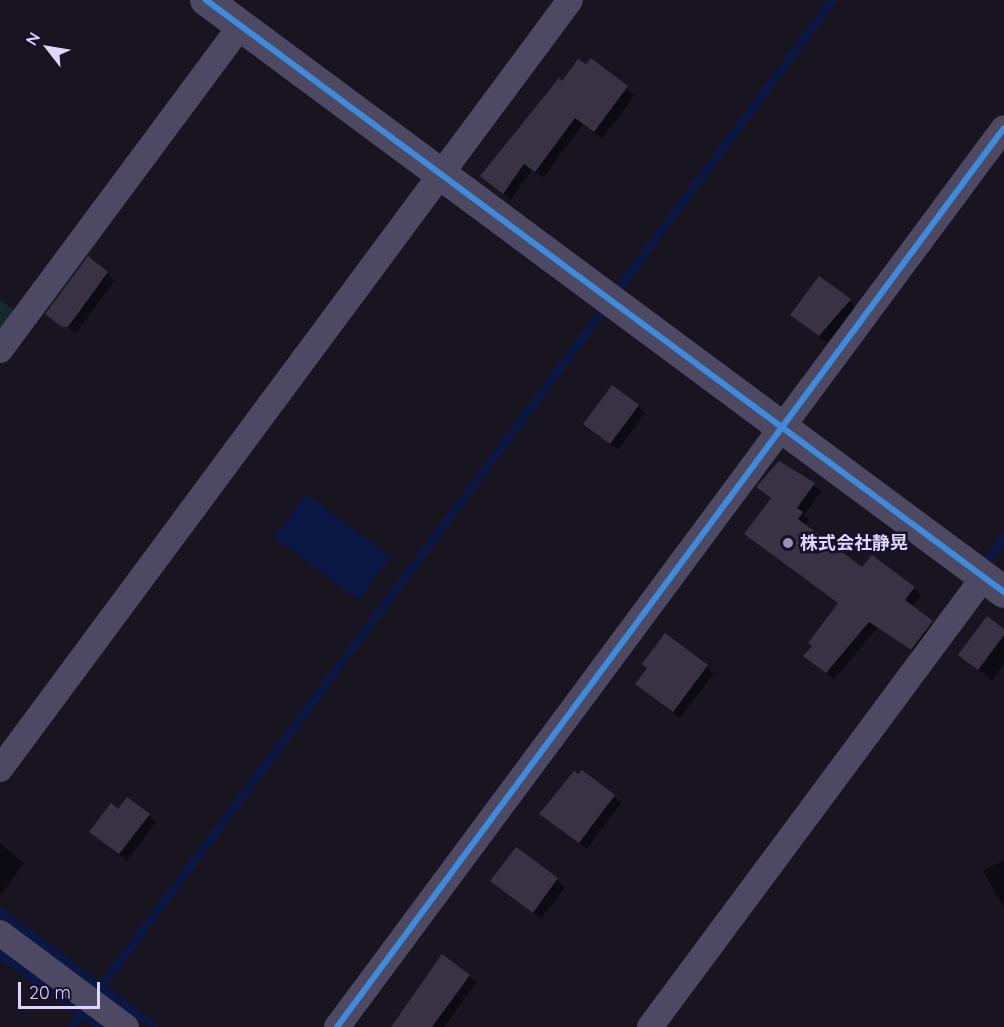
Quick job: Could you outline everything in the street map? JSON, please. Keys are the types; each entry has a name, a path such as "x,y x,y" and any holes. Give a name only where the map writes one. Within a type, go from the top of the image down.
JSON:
{"street":[{"path":"206,0 994,585 650,1027"},
{"path":"0,769 570,0"},
{"path":"0,350 241,25"},
{"path":"337,1027 1004,128"},
{"path":"0,933 126,1027"}],"green space":[{"path":"0,300 17,313 0,336"}],"water":[{"path":"306,494 391,557 358,600 274,537"}],"building":[{"path":"591,58 628,86 594,132 575,118 535,172 524,164 503,194 480,176 559,78 562,81 578,59 586,64"},
{"path":"88,256 108,272 68,327 62,327 45,314"},
{"path":"819,276 851,299 819,336 790,315"},
{"path":"612,385 639,405 610,444 583,424"},
{"path":"779,461 815,483 797,508 803,512 798,519 862,567 872,555 915,587 905,600 933,621 911,650 869,622 826,673 803,656 812,646 808,643 838,603 744,534 771,498 756,487"},
{"path":"987,616 1004,629 1004,635 978,670 958,655"},
{"path":"665,633 708,665 673,712 635,684 647,668 642,664"},
{"path":"582,770 615,795 579,843 539,814 574,771 578,774"},
{"path":"127,797 150,814 119,854 89,832 111,803 118,809"},
{"path":"516,847 558,878 533,913 490,881"},
{"path":"442,954 470,975 432,1027 391,1027"}],"waterway":[{"path":"619,288 833,0"},
{"path":"101,987 602,312"},
{"path":"990,557 1004,538"},
{"path":"0,912 155,1027"},
{"path":"0,954 99,1027"},
{"path":"72,1027 81,1014"}],"cycle path":[{"path":"206,0 1004,592"},
{"path":"337,1027 1004,128"}],"place":[{"name":"株式会社静晃","path":"788,543"}]}
